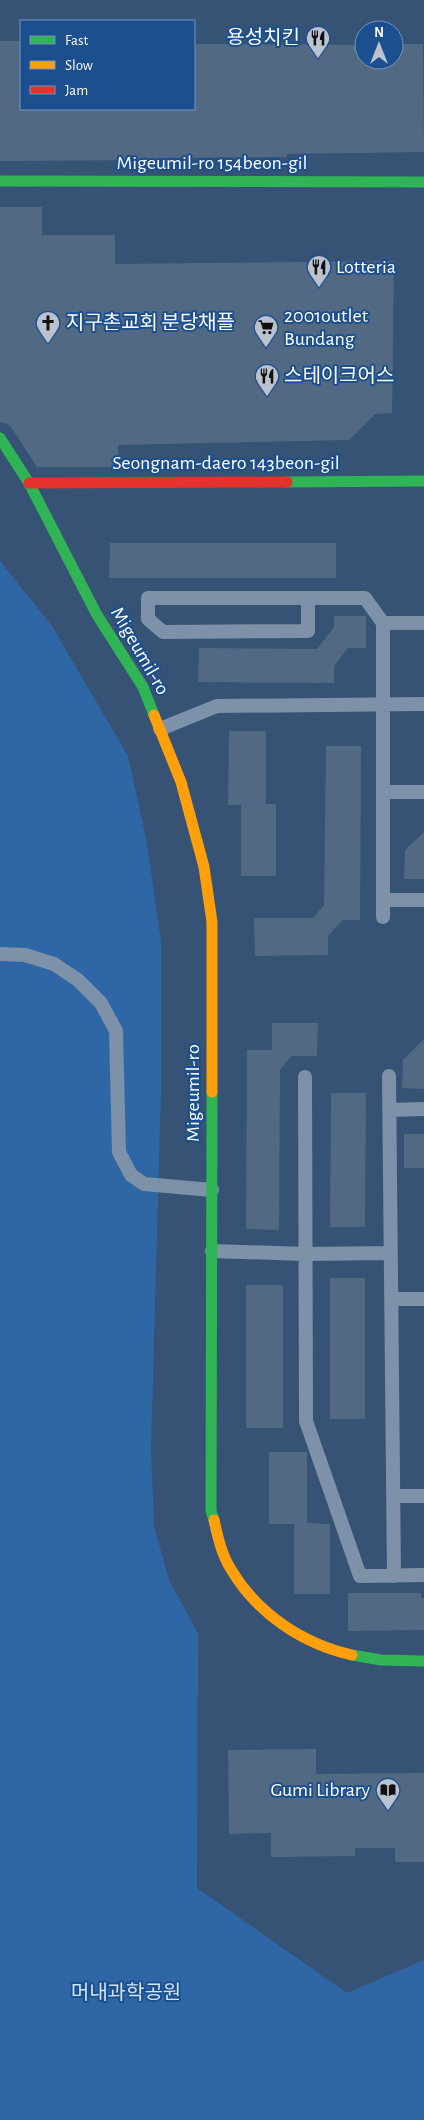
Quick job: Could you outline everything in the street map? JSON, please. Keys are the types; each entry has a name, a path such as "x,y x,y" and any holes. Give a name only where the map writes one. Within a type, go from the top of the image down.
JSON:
{"street":[{"name":"Migeumil-ro 154beon-gil","path":"0,181 424,182"},
{"name":"Migeumil-ro","path":"0,438 29,483 96,615 142,687 181,782 204,867 212,922 211,1511 222,1550 240,1584 266,1614 298,1635 324,1647 368,1658 424,1661"},
{"name":"Seongnam-daero 143beon-gil","path":"29,483 424,481"}],"lane":[{"path":"308,598 308,631 163,632 148,619 148,598 308,598 365,598 383,623 383,917"},
{"path":"383,623 424,623"},
{"path":"160,729 217,706 422,704"},
{"path":"384,792 424,792"},
{"path":"383,900 424,900"},
{"path":"0,954 26,955 54,964 78,980 102,1003 116,1031 119,1152 131,1176 144,1184 212,1190"},
{"path":"389,1076 394,1576"},
{"path":"305,1077 306,1421 360,1576 424,1576"},
{"path":"389,1110 424,1109"},
{"path":"212,1251 305,1254 390,1252"},
{"path":"391,1299 424,1298"},
{"path":"393,1496 424,1496"}],"green space":[{"name":"머내과학공원","path":"0,561 52,626 128,756 147,843 161,941 161,1090 151,1450 154,1526 169,1580 198,1633 197,1888 347,1993 424,1960 424,2120 0,2120"}],"building":[{"path":"0,41 20,41 20,110 195,110 195,44 354,45 354,70 404,70 404,44 423,44 424,152 287,154 287,157 157,158 157,160 0,161"},
{"path":"0,207 42,207 42,235 115,235 115,264 394,261 392,413 375,414 349,440 118,445 119,467 37,467 13,430 8,424 0,422"},
{"path":"110,543 336,543 336,578 109,578"},
{"path":"334,616 366,616 366,648 348,648 334,666 334,683 198,682 199,648 317,649 334,627"},
{"path":"229,731 266,731 266,804 276,804 276,876 241,876 241,805 228,805"},
{"path":"326,746 361,746 360,920 343,920 328,936 328,955 255,956 254,918 313,918 324,905"},
{"path":"424,832 424,879 404,879 405,850"},
{"path":"272,1023 318,1023 317,1056 291,1056 280,1070 279,1230 246,1229 247,1050 272,1050"},
{"path":"424,1039 424,1089 402,1088 403,1060"},
{"path":"331,1093 366,1093 365,1227 330,1227"},
{"path":"404,1134 424,1134 424,1168 404,1168"},
{"path":"330,1278 365,1278 365,1419 330,1419"},
{"path":"246,1285 283,1285 283,1428 246,1428"},
{"path":"269,1452 307,1452 307,1523 330,1524 330,1594 294,1594 294,1524 269,1524"},
{"path":"348,1593 421,1593 421,1598 424,1598 424,1630 348,1631"},
{"path":"316,1749 316,1774 424,1773 424,1862 395,1862 395,1848 355,1848 355,1856 271,1857 271,1833 229,1834 228,1750"}],"traffic: fast":[{"path":"0,181 424,182"},
{"path":"0,438 29,483 97,615 143,687 154,715"},
{"path":"287,482 424,481"},
{"path":"212,1092 211,1511 214,1520"},
{"path":"352,1655 381,1660 424,1661"}],"traffic: slow":[{"path":"154,715 181,782 204,867 212,922 212,1092"},
{"path":"214,1520 221,1547 229,1565 243,1587 268,1614 299,1635 334,1650 352,1655"}],"traffic: jam":[{"path":"29,483 287,482"}],"place":[{"name":"용성치킨","path":"318,59"},
{"name":"Lotteria","path":"319,288"},
{"name":"지구촌교회 분당채플","path":"48,344"},
{"name":"2001outlet Bundang","path":"266,348"},
{"name":"스테이크어스","path":"267,397"},
{"name":"Gumi Library","path":"388,1811"}]}
